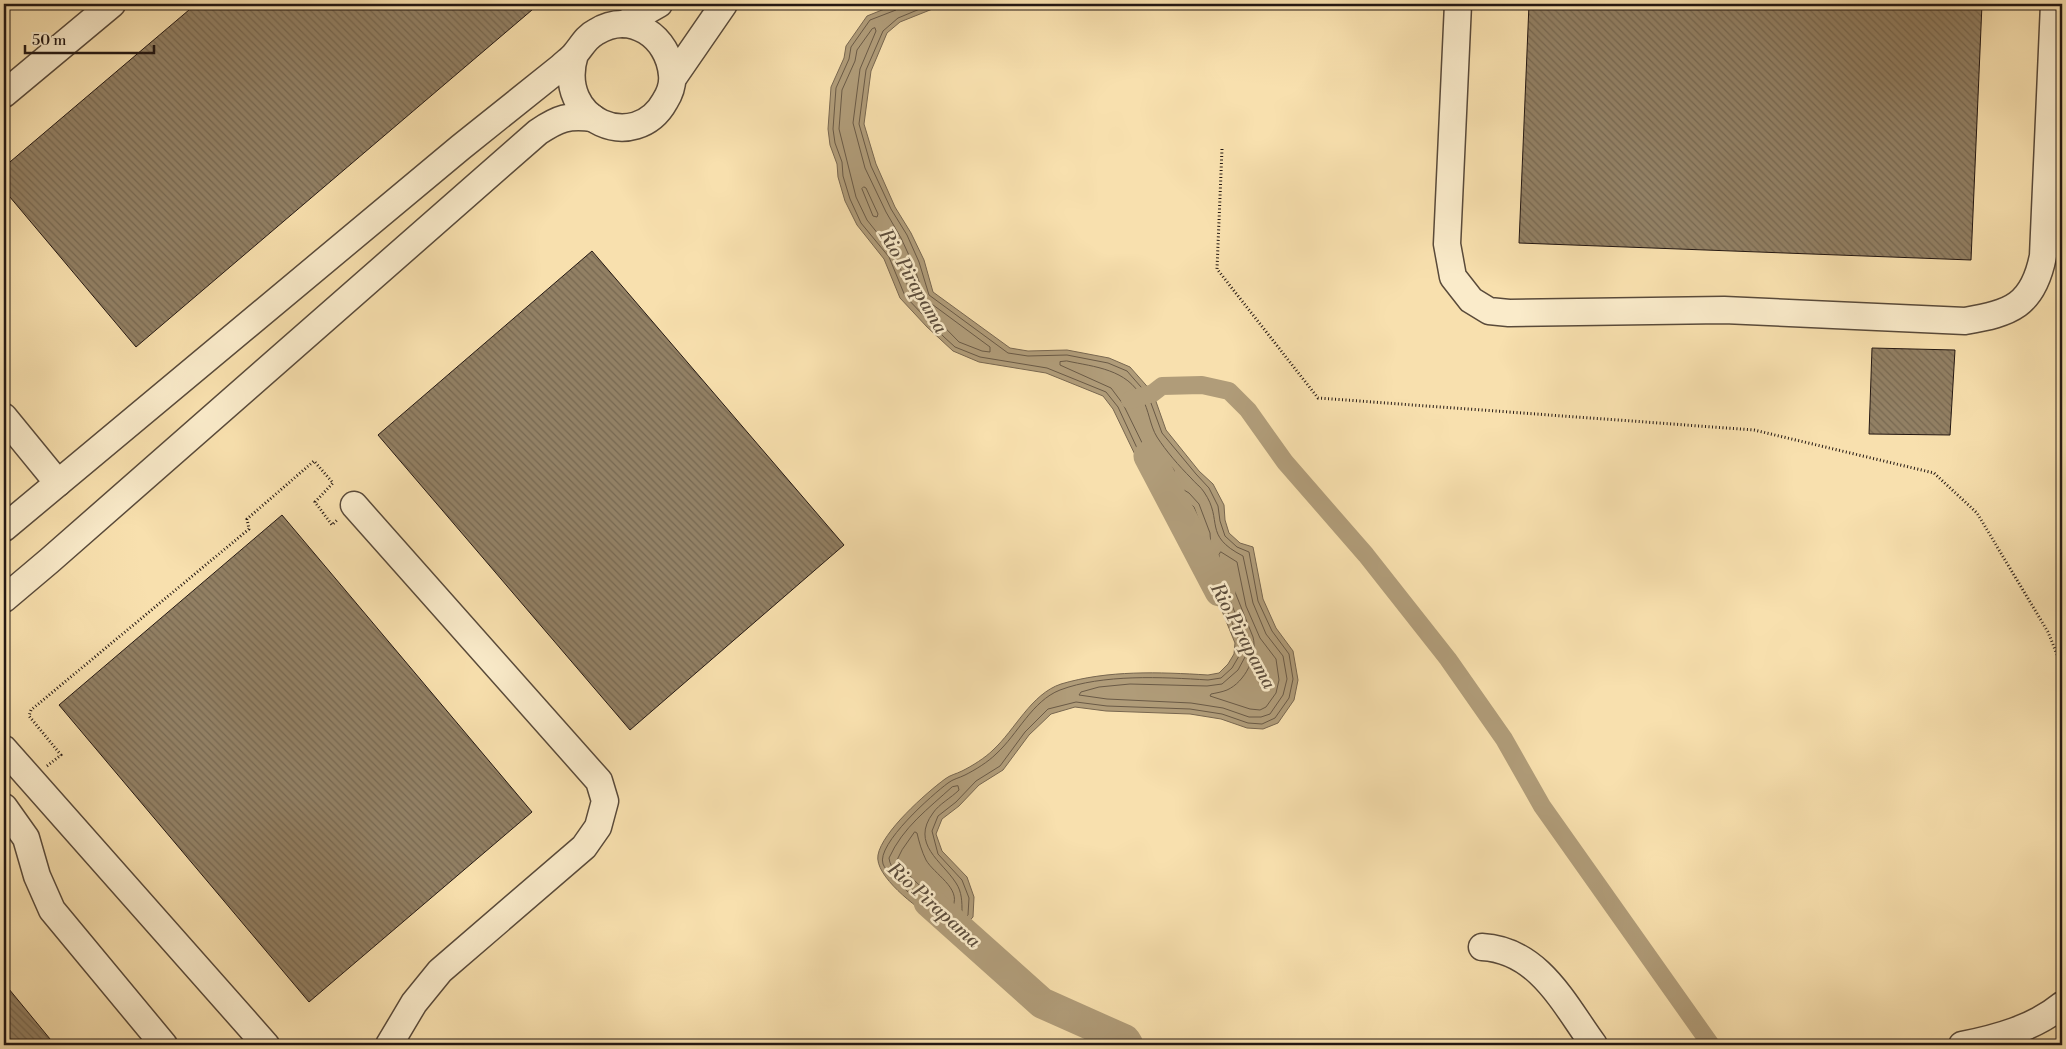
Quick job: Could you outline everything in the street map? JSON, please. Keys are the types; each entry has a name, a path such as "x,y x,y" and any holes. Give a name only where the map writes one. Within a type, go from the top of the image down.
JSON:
{"street":[{"path":"4,94 112,4"},
{"path":"624,24 659,4"},
{"path":"575,54 571,68 571,82 574,96 582,109 606,125 621,127 636,125 650,118 662,107 669,94 673,78 724,4"},
{"path":"1458,4 1447,244 1454,277 1471,300 1489,311 1508,313 1724,310 1965,321 1994,316 2013,309 2028,295 2039,277 2043,256 2054,4"},
{"path":"4,528 575,54 584,41 596,32 609,26 624,24 640,28 654,36 665,48 671,62 673,78"},
{"path":"4,598 50,560 538,132 559,118 574,116 593,118"},
{"path":"4,417 58,483"},
{"path":"354,505 599,781 605,801 598,827 584,847 440,971 414,1003 389,1045"},
{"path":"4,749 266,1045"},
{"path":"4,807 26,838 37,876 52,910 164,1045"},
{"path":"1482,947 1496,948 1523,958 1537,969 1594,1045"},
{"path":"1962,1045 2017,1030 2046,1018 2062,1005"}],"path":[{"path":"1222,149 1217,269 1318,398 1754,430 1934,473 1977,513 2048,632 2062,667"},
{"path":"30,779 61,755 29,716 31,710 249,529 247,519 314,461 333,483 315,502 332,525 354,505"}],"water":[{"path":"897,4 945,4 900,22 887,33 871,71 864,124 876,164 895,207 911,233 924,260 933,292 1010,348 1028,351 1067,350 1109,358 1130,367 1153,393 1166,430 1199,471 1213,484 1224,505 1225,520 1229,533 1240,543 1253,547 1263,599 1276,628 1293,651 1298,680 1294,700 1278,723 1263,729 1247,728 1221,719 1190,714 1106,711 1075,707 1051,714 1029,735 1003,770 979,785 959,806 942,819 936,834 942,851 967,877 974,897 973,917 961,930 933,918 917,907 889,882 883,872 878,855 881,846 887,835 906,814 949,776 970,767 990,753 1032,704 1050,689 1079,679 1115,674 1171,673 1208,675 1219,673 1234,654 1235,643 1211,584 1201,568 1199,535 1190,510 1182,502 1154,485 1139,463 1113,409 1103,396 1046,373 979,362 953,351 900,298 884,259 857,225 845,201 838,177 837,164 830,145 828,129 831,87 844,58 846,46 867,16"}],"building":[{"path":"196,4 539,4 136,347 4,190 4,167"},
{"path":"1529,4 1982,4 1971,260 1519,243"},
{"path":"592,251 844,545 630,730 378,435"},
{"path":"1872,348 1955,350 1950,435 1869,434"},
{"path":"282,515 532,812 309,1002 59,705"},
{"path":"4,983 55,1045 4,1045"}],"waterway":[{"path":"1130,400 1153,393 1162,386 1202,385 1229,391 1248,410 1285,462 1366,555 1448,659 1504,739 1542,806 1711,1045"},
{"name":"Rio Pirapama","path":"1149,456 1220,591"},
{"name":"Rio Pirapama","path":"929,902 1042,1003 1125,1040 1128,1045"}]}
